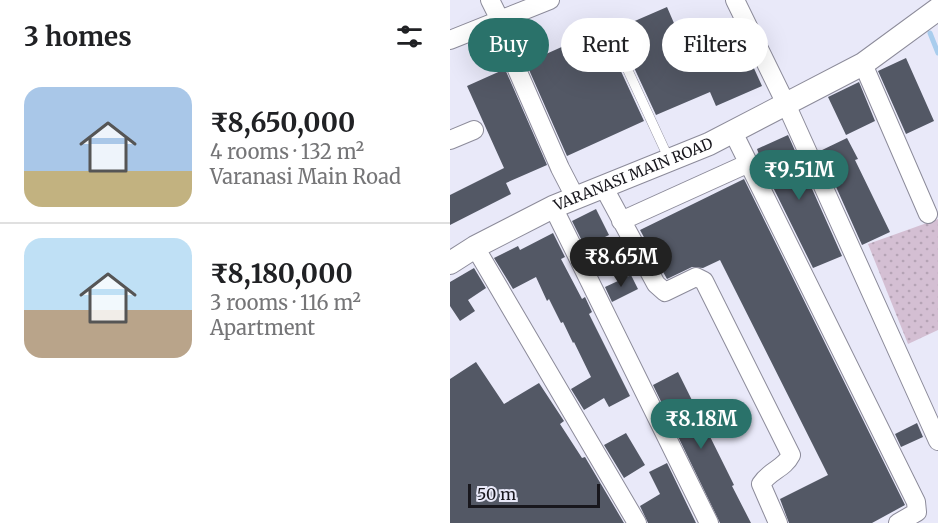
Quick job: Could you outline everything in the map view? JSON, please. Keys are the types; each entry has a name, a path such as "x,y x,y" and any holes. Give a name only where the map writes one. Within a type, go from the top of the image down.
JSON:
{"street":[{"path":"490,0 499,18"},
{"path":"505,18 550,0"},
{"path":"735,0 786,104 938,441"},
{"name":"VARANASI MAIN ROAD","path":"450,262 553,207 670,161 733,132 863,64 938,9"},
{"path":"450,40 468,33"},
{"path":"863,64 928,214"},
{"path":"518,72 575,198"},
{"path":"450,140 474,130"},
{"path":"733,132 916,502 917,512 898,523"},
{"path":"621,221 749,163"},
{"path":"603,186 656,284 665,292 696,278 704,280 791,455 787,463 768,474 761,484 778,523"},
{"path":"553,207 709,523"},
{"path":"475,247 637,523"}],"lane":[{"path":"629,72 670,161"}],"shaded area":[{"path":"938,219 938,330 908,344 868,244"}],"building":[{"path":"667,7 672,18 662,18 662,72 756,72 762,86 716,106 710,92 656,115 636,72 650,72 650,18 642,18"},
{"path":"561,47 561,72 621,72 644,121 567,156 530,72 549,72 549,53"},
{"path":"906,58 934,121 906,134 878,71"},
{"path":"498,72 506,72 547,165 506,183 511,194 450,225 450,195 504,168 467,86"},
{"path":"859,82 875,121 846,135 828,97"},
{"path":"788,135 842,256 813,268 764,169 757,149"},
{"path":"847,138 858,159 855,160 890,232 862,245 820,151"},
{"path":"744,179 905,505 872,523 789,523 780,499 828,475 720,260 703,268 692,267 667,279 640,230"},
{"path":"596,209 609,235 585,247 572,221"},
{"path":"553,233 565,257 561,259 582,299 585,297 592,312 589,314 630,396 609,407 604,398 584,410 571,389 591,377 563,322 561,323 549,299 547,301 536,277 513,289 494,258 518,246 520,250"},
{"path":"474,268 486,288 468,300 475,311 460,321 450,306 450,282"},
{"path":"631,275 638,289 612,302 605,287"},
{"path":"476,362 504,404 539,383 564,421 560,424 582,458 585,457 624,523 450,523 450,379"},
{"path":"678,372 751,523 720,523 653,385"},
{"path":"917,423 923,437 901,447 895,434"},
{"path":"626,433 645,465 624,478 604,445"},
{"path":"667,463 696,523 648,523 640,506 660,494 649,472"}],"waterway":[{"path":"930,33 938,53"}]}
